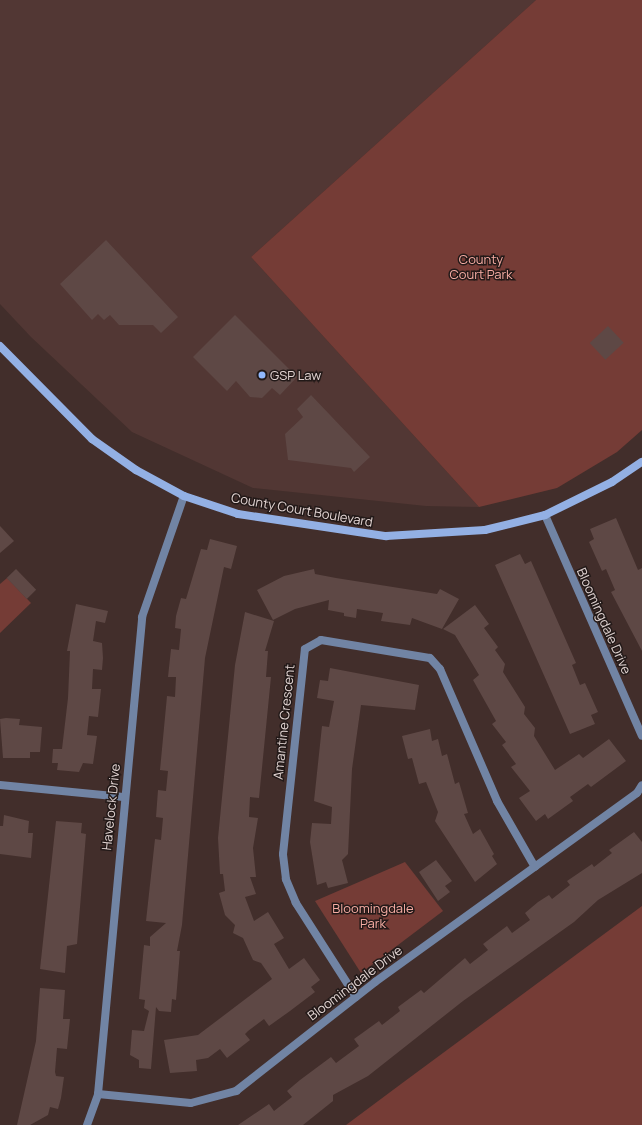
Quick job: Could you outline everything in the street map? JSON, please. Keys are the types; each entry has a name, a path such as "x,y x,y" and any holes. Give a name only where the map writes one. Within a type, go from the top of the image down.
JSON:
{"street":[{"name":"County Court Boulevard","path":"0,346 92,439 136,470 184,496 238,514 386,536 485,530 545,515 612,482 642,462"},
{"name":"Havelock Drive","path":"88,1125 98,1094 123,797 142,617 184,496"},
{"name":"Bloomingdale Drive","path":"545,515 642,736"},
{"name":"Amantine Crescent","path":"356,997 296,903 286,879 282,854 305,649 321,640 430,658 440,669 497,801 535,866"},
{"path":"0,785 123,797"},
{"name":"Bloomingdale Drive","path":"98,1094 191,1103 236,1091 356,997 637,793 642,785"}],"shaded area":[{"path":"0,0 536,0 251,257 479,507 426,506 253,488 132,432 31,337 0,304"}],"green space":[{"name":"County Court Park","path":"536,0 642,0 642,430 617,452 557,488 479,507 251,257"},
{"path":"7,578 31,603 0,633 0,584"},
{"name":"Bloomingdale Park","path":"405,862 443,911 361,973 315,901"},
{"path":"642,906 642,1125 346,1125 401,1084"}],"building":[{"path":"106,240 178,317 161,333 153,325 119,325 110,315 104,320 98,314 92,320 60,284"},
{"path":"235,315 297,377 280,395 272,388 262,398 250,397 236,381 227,391 193,357"},
{"path":"608,326 624,343 605,360 590,343"},
{"path":"311,395 370,457 354,472 351,468 288,460 285,434 303,417 297,409"},
{"path":"616,518 638,570 642,568 642,651 611,592 615,590 606,569 602,571 589,542 594,539 590,529"},
{"path":"0,526 14,541 0,553"},
{"path":"210,539 237,546 231,569 224,567 205,658 182,925 177,951 180,951 176,1000 172,999 171,1012 159,1011 156,1007 151,1069 139,1068 139,1060 130,1055 132,1030 144,1031 149,1011 144,1008 145,1000 139,999 144,945 150,946 150,937 166,923 146,921 155,839 161,840 163,818 156,817 158,790 166,791 168,771 160,770 167,696 175,697 176,677 168,677 171,649 179,650 181,629 175,628 176,616 181,598 186,599 201,549 207,550"},
{"path":"520,554 525,564 531,561 576,663 572,665 580,685 585,683 598,712 591,715 595,724 570,734 495,565"},
{"path":"16,569 36,590 27,599 7,578"},
{"path":"314,569 315,574 336,578 437,594 440,589 459,599 442,629 412,618 410,625 381,621 383,613 357,609 356,618 344,616 344,613 328,610 329,600 295,609 273,620 257,590 284,576"},
{"path":"76,604 108,611 105,623 96,621 93,641 102,643 103,658 102,670 93,669 92,689 101,689 98,717 89,716 87,735 97,736 93,764 83,763 79,772 57,770 58,763 52,763 53,749 62,749 68,698 70,651 67,651"},
{"path":"475,605 489,624 484,628 498,647 495,650 505,664 503,672 525,707 524,714 535,728 534,736 555,770 579,754 583,758 609,739 626,761 591,787 588,784 570,797 573,801 548,819 545,814 536,821 519,798 530,791 511,767 516,764 502,745 506,742 492,724 496,721 473,680 479,675 455,635 443,629"},
{"path":"245,612 274,621 265,651 268,651 266,677 271,677 259,798 250,797 249,817 258,818 253,848 256,877 250,877 256,894 245,897 254,921 268,912 284,938 274,944 289,969 304,958 320,980 311,987 315,992 269,1026 264,1019 248,1031 245,1034 250,1040 227,1058 220,1049 208,1058 196,1060 197,1071 170,1073 164,1040 198,1035 272,979 261,963 253,960 243,938 233,933 235,925 225,915 219,893 225,891 223,874 220,874 218,838 235,665"},
{"path":"330,668 419,685 415,710 361,705 352,769 348,854 342,860 348,883 328,888 326,882 317,885 310,842 312,823 331,824 332,807 314,801 322,726 329,727 334,701 317,698 320,680 328,681"},
{"path":"0,719 20,719 19,725 42,727 40,752 30,752 30,758 3,758"},
{"path":"430,729 432,741 438,739 442,756 447,754 455,784 459,782 468,813 464,814 473,834 480,829 494,854 492,856 497,864 475,882 435,821 438,812 426,782 419,784 412,758 408,759 402,736"},
{"path":"4,815 29,821 28,833 33,833 31,858 0,854 0,826 3,826"},
{"path":"56,821 82,823 81,833 86,834 77,944 67,946 65,973 40,969"},
{"path":"634,832 642,842 642,873 598,900 574,922 463,1001 368,1076 333,1095 333,1101 303,1125 238,1125 269,1104 274,1111 292,1097 287,1091 300,1080 331,1057 336,1063 359,1046 354,1039 379,1021 382,1025 400,1011 398,1007 421,990 424,993 465,958 470,964 488,950 483,944 507,926 512,933 530,920 525,913 538,902 549,895 552,899 570,885 567,881 592,864 594,867 612,853 609,850"},
{"path":"436,860 452,881 445,886 450,892 438,901 419,872"},
{"path":"40,988 65,990 63,1019 70,1019 67,1049 57,1048 55,1072 56,1076 64,1077 61,1098 58,1109 50,1107 48,1115 30,1125 17,1125 36,1041"}],"place":[{"name":"GSP Law","path":"262,375"}]}
